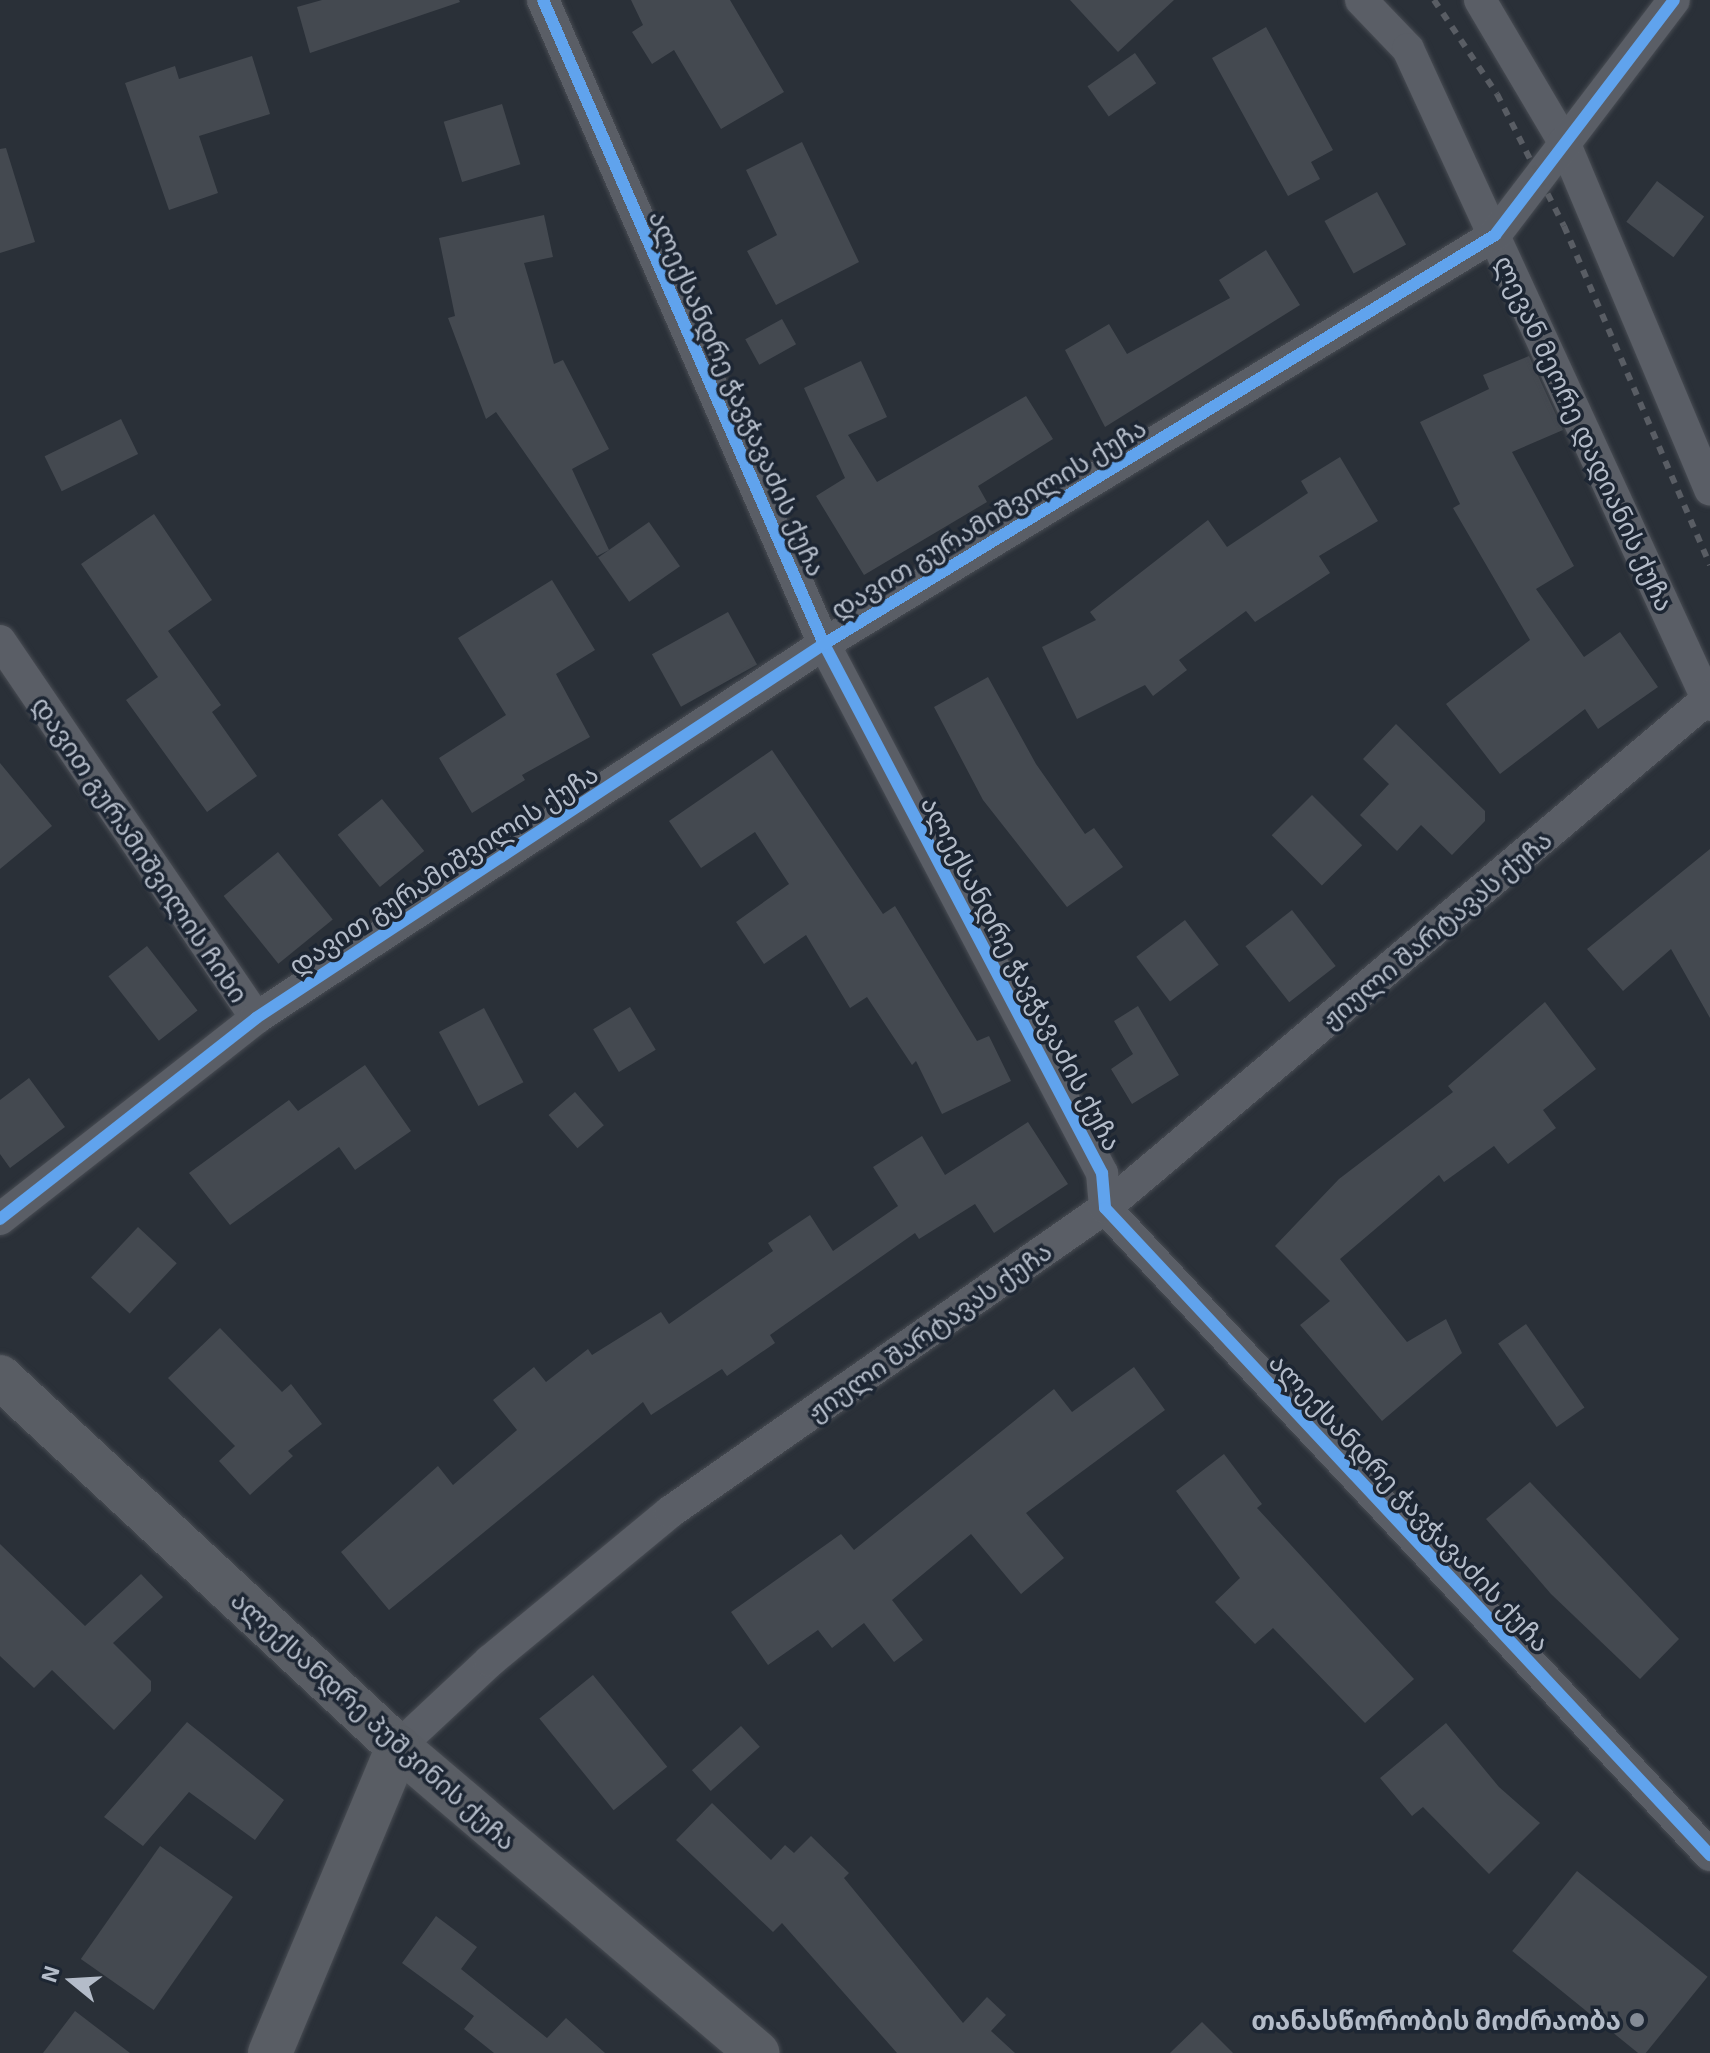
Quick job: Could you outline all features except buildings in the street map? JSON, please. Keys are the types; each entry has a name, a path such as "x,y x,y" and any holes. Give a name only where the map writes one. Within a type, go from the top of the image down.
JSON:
{"street":[{"name":"ალექსანდრე ჭავჭავაძის ქუჩა","path":"543,0 824,644 1102,1173 1105,1208 1710,1855"},
{"name":"ლევან მეორე დადიანის ქუჩა","path":"1361,0 1408,49 1709,701"},
{"path":"1480,0 1564,142 1710,490"},
{"name":"დავით გურამიშვილის ქუჩა","path":"0,1219 256,1018 824,644 1495,235 1674,0"},
{"name":"დავით გურამიშვილის ჩიხი","path":"0,641 256,1018"},
{"name":"ჟიული შარტავას ქუჩა","path":"270,2053 398,1747 490,1661 670,1512 1105,1208 1709,701"},
{"name":"ალექსანდრე პუშკინის ქუჩა","path":"0,1377 398,1747 757,2053"}],"railway":[{"path":"1434,0 1497,94 1564,226 1710,565"}],"cycle path":[{"path":"543,0 824,644 1102,1173 1105,1208 1710,1855"},
{"path":"0,1219 256,1018 824,644 1495,235 1674,0"}],"place":[{"name":"თანასწორობის მოძრაობა","path":"1637,2020"}]}
